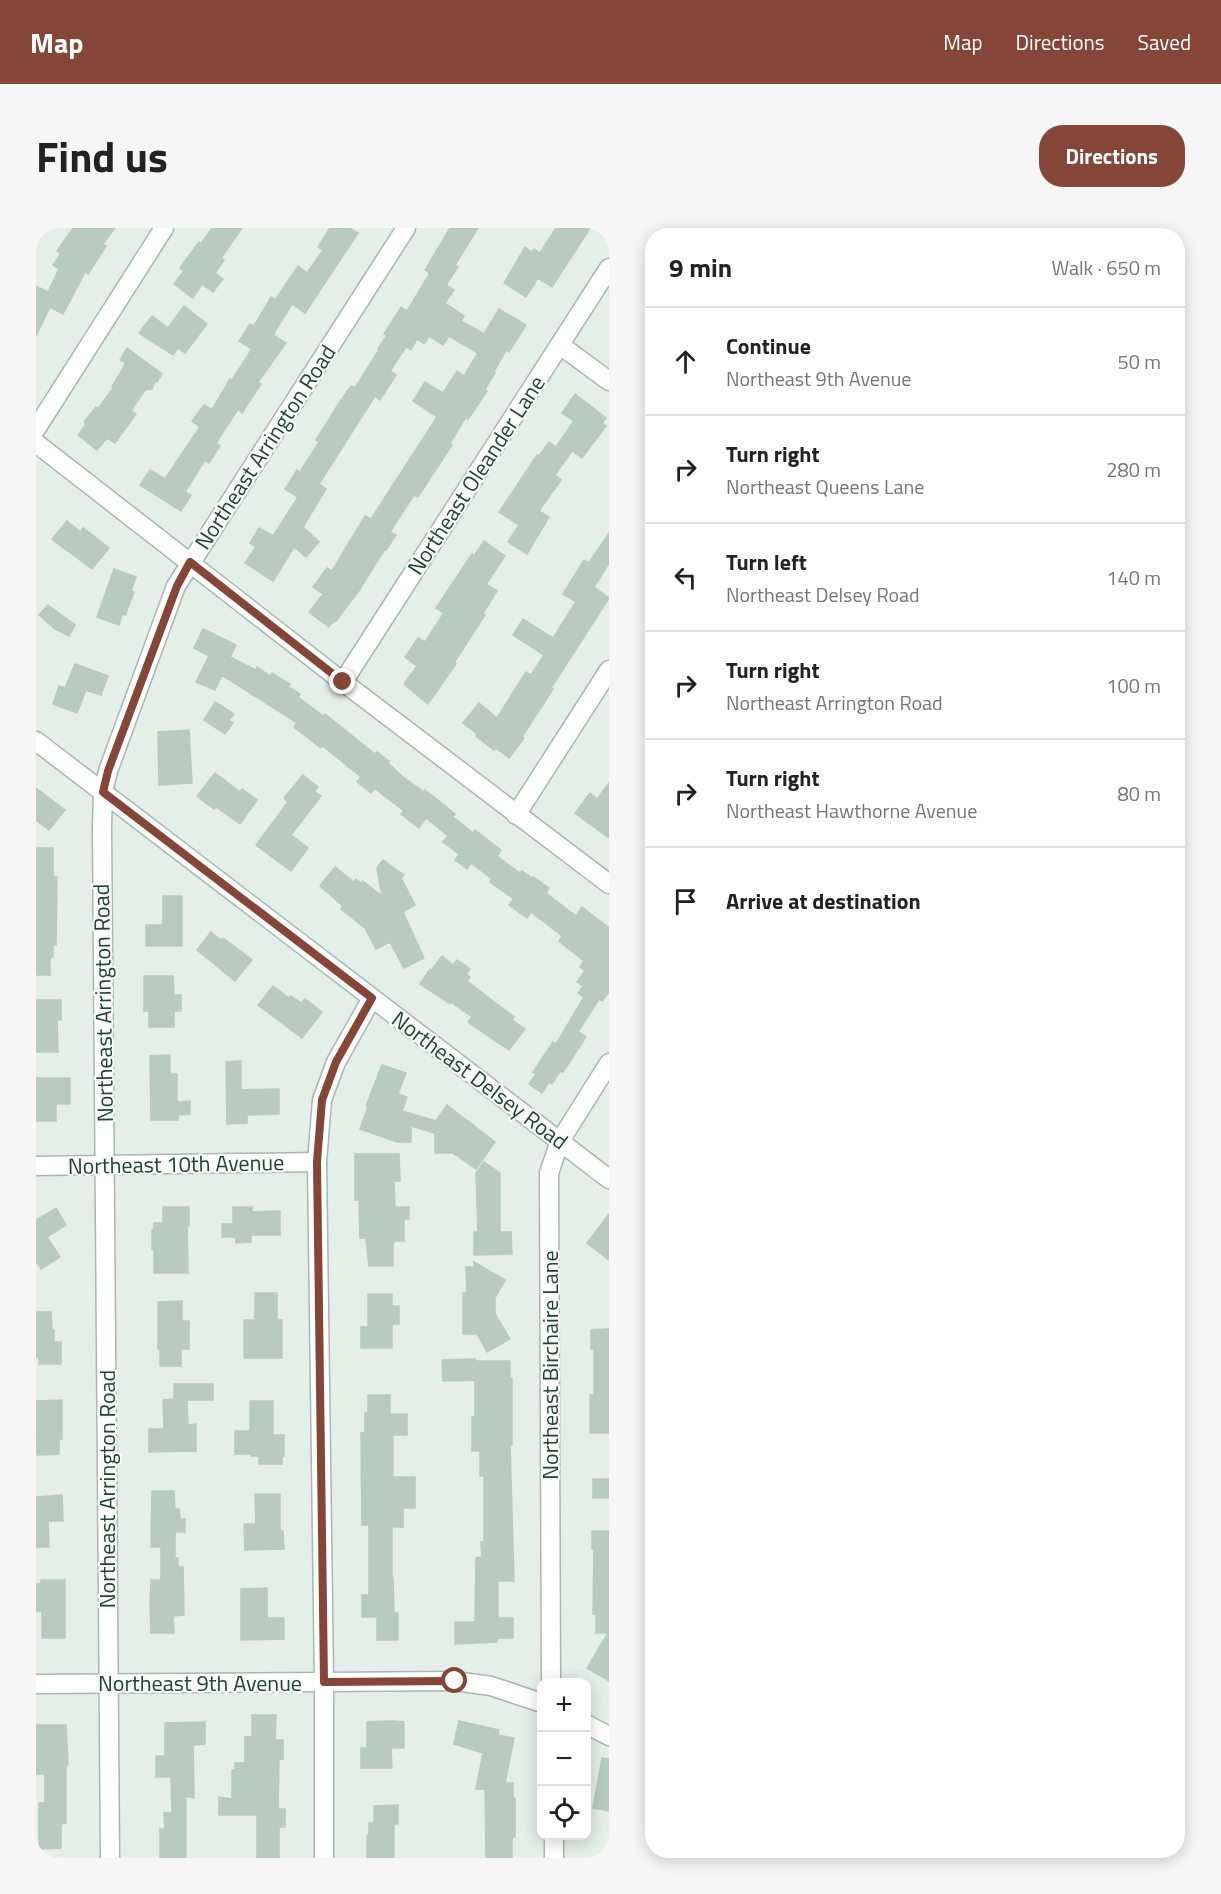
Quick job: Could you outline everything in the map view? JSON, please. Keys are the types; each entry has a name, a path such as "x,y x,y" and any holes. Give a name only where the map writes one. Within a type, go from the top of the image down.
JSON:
{"street":[{"path":"36,429 164,228"},
{"name":"Northeast Arrington Road","path":"110,1858 103,792 108,771 177,586 190,562 406,228"},
{"name":"Northeast Oleander Lane","path":"343,682 609,268"},
{"path":"560,345 609,381"},
{"path":"36,443 343,682 609,884"},
{"path":"516,814 609,670"},
{"name":"Northeast Delsey Road","path":"36,741 609,1179"},
{"path":"324,1858 317,1162 322,1100 336,1062 372,998"},
{"name":"Northeast Birchaire Lane","path":"551,1678 549,1173 560,1141 609,1064"},
{"name":"Northeast 10th Avenue","path":"36,1166 317,1162"},
{"name":"Northeast 9th Avenue","path":"36,1684 455,1681 491,1686 537,1701"},
{"path":"591,1727 609,1736"},
{"path":"554,1840 554,1858"}],"building":[{"path":"73,228 115,228 103,244 106,246 88,274 85,272 63,314 50,307 36,336 36,286 48,292 59,269 53,265 61,253 57,251"},
{"path":"212,228 242,228 221,258 224,260 215,273 223,279 213,292 202,284 193,298 174,284 184,271 180,268"},
{"path":"330,228 349,228 358,233 305,313 292,304 273,335 286,343 258,382 261,384 242,413 238,409 216,443 220,446 209,463 205,460 185,492 191,495 181,511 140,485 150,470 165,479 200,427 192,421 204,405 212,410 230,379 232,380 252,349 239,341 250,324 254,326 271,297 275,300 298,266 307,273 323,250 318,247"},
{"path":"450,228 478,228 455,265 458,267 446,285 454,290 445,303 464,316 461,321 484,334 499,309 526,325 509,352 506,350 485,389 487,391 468,419 466,417 450,443 452,445 418,497 414,495 390,532 396,535 358,592 329,627 309,612 323,594 313,587 327,568 332,571 365,516 371,519 437,417 413,401 425,382 443,393 457,371 464,376 478,353 449,336 443,345 429,336 424,344 417,339 411,350 406,347 390,371 396,375 380,400 375,396 319,484 326,489 303,527 319,542 306,557 294,547 273,581 245,563 256,547 250,543 259,528 273,536 298,497 285,489 297,470 300,472 319,442 316,440 339,403 351,386 355,388 379,350 387,335 384,334 401,307 407,311 430,273 425,270"},
{"path":"556,228 590,228 552,287 538,278 526,297 504,283 525,247 532,252 534,249 540,253"},
{"path":"184,306 207,324 185,353 178,348 173,355 139,333 152,316 168,328"},
{"path":"127,348 162,374 157,382 155,381 152,389 145,390 131,411 136,414 115,443 107,438 97,450 78,435 86,424 84,422 96,407 98,409 113,388 126,363 120,360"},
{"path":"575,394 606,418 602,423 606,426 582,458 572,451 555,475 561,480 539,511 549,517 527,554 508,542 519,525 499,512 537,455 539,456 549,442 556,447 574,421 562,413"},
{"path":"67,521 81,532 83,528 109,548 92,569 52,539"},
{"path":"609,533 609,563 594,587 609,598 551,688 553,689 522,737 524,738 509,758 496,748 494,750 463,723 479,703 497,718 526,672 531,675 544,655 513,635 523,619 553,638 576,602 563,594 584,560 589,563"},
{"path":"484,541 505,556 486,584 497,591 483,613 485,615 454,663 456,664 428,704 404,684 417,666 405,657 418,638 425,642 444,613 436,608 472,554 474,556"},
{"path":"114,569 136,577 131,591 134,592 125,615 122,614 119,625 97,617"},
{"path":"48,605 75,625 69,636 55,629 39,615"},
{"path":"203,629 236,645 230,657 256,670 257,667 270,676 272,673 290,684 288,687 300,694 298,697 323,716 325,714 375,754 377,752 389,761 388,763 403,777 424,792 425,790 455,814 453,817 473,833 475,830 501,850 497,856 520,873 522,871 549,888 546,893 576,916 582,907 609,928 609,992 602,1001 599,999 578,1032 586,1037 563,1072 560,1071 552,1084 549,1082 542,1093 529,1084 536,1074 533,1072 553,1042 556,1044 584,997 578,993 583,986 577,982 585,971 580,967 584,961 559,941 562,936 531,912 527,918 509,905 514,899 490,882 492,879 471,863 467,869 455,860 459,854 443,842 448,836 426,818 419,828 401,814 404,811 374,788 371,793 357,782 361,777 323,746 321,748 294,727 297,723 222,675 215,690 196,682 209,656 194,648"},
{"path":"75,664 108,676 101,695 86,690 77,713 53,704 59,686 65,688"},
{"path":"215,702 234,714 229,720 233,723 225,734 204,720"},
{"path":"189,730 192,783 159,785 158,732"},
{"path":"215,773 240,792 242,789 257,800 240,824 197,796"},
{"path":"303,775 318,787 314,792 321,796 291,835 308,848 291,871 256,845 288,802 284,798"},
{"path":"609,783 609,838 575,813 590,793 597,799"},
{"path":"36,788 65,810 49,830 36,820"},
{"path":"36,848 53,848 53,877 57,877 56,945 53,945 53,957 50,957 50,975 36,975"},
{"path":"383,860 404,875 401,878 415,905 403,912 424,958 404,968 390,942 376,949 365,928 341,909 343,906 320,886 335,867 354,882 356,879 362,884 363,881 382,896 377,868"},
{"path":"163,896 182,896 182,946 146,946 146,925 163,925"},
{"path":"211,932 221,940 223,938 252,960 235,981 197,950"},
{"path":"442,956 453,965 457,960 470,969 466,975 470,977 467,981 514,1017 512,1020 525,1029 509,1050 468,1022 472,1017 420,984"},
{"path":"144,976 173,976 174,995 181,995 181,1011 174,1011 174,1027 149,1027 149,1011 144,1011"},
{"path":"273,986 289,998 291,996 301,1003 305,999 322,1012 302,1038 258,1005"},
{"path":"36,1000 61,1000 61,1020 57,1020 58,1052 36,1052"},
{"path":"170,1055 170,1074 177,1074 177,1102 190,1101 190,1114 178,1115 178,1120 151,1120 150,1056"},
{"path":"241,1061 241,1090 279,1089 279,1114 247,1115 247,1123 227,1124 226,1062"},
{"path":"382,1065 406,1073 398,1094 407,1097 402,1111 436,1121 447,1105 495,1142 476,1169 453,1153 435,1153 435,1133 411,1126 411,1142 397,1142 360,1129 368,1107 366,1106"},
{"path":"36,1078 70,1078 70,1104 56,1104 56,1121 36,1121"},
{"path":"355,1154 399,1154 400,1181 394,1181 395,1207 409,1207 409,1219 404,1219 404,1241 393,1241 393,1266 369,1266 366,1238 360,1238 359,1200 355,1200"},
{"path":"484,1162 500,1173 500,1232 511,1232 512,1254 474,1255 474,1232 478,1232 476,1173"},
{"path":"163,1207 189,1207 188,1273 154,1273 152,1230 154,1223 163,1223"},
{"path":"233,1207 252,1207 252,1212 280,1211 280,1235 251,1235 251,1242 236,1243 236,1237 222,1237 222,1224 233,1224"},
{"path":"56,1208 66,1225 47,1237 60,1257 41,1269 36,1261 36,1219"},
{"path":"609,1214 609,1260 587,1243"},
{"path":"474,1262 505,1280 495,1298 495,1314 510,1339 487,1352 477,1334 463,1334 463,1293 467,1293 466,1267 474,1267"},
{"path":"255,1293 277,1293 277,1320 282,1320 282,1358 244,1358 244,1320 255,1320"},
{"path":"368,1294 392,1294 392,1306 399,1306 399,1324 392,1324 392,1348 361,1348 361,1327 368,1327"},
{"path":"182,1301 182,1321 189,1321 189,1349 181,1349 181,1366 160,1366 158,1302"},
{"path":"36,1312 51,1312 54,1342 61,1342 61,1364 39,1364 39,1357 36,1357"},
{"path":"609,1329 609,1433 590,1433 590,1395 594,1395 594,1349 591,1349 591,1330"},
{"path":"476,1359 471,1361 510,1361 514,1581 498,1581 498,1618 513,1618 513,1638 497,1638 497,1642 455,1644 455,1622 475,1622 476,1558 482,1557 481,1542 484,1542 484,1476 480,1476 480,1451 472,1451 475,1380 443,1381 442,1360"},
{"path":"174,1384 213,1384 213,1400 187,1400 188,1425 196,1424 196,1451 149,1452 149,1429 164,1429 163,1400 174,1399"},
{"path":"368,1395 390,1395 390,1414 407,1414 407,1435 393,1435 393,1477 415,1477 415,1508 403,1508 403,1527 392,1527 392,1579 394,1613 398,1613 398,1640 377,1640 377,1617 362,1617 362,1595 369,1595 369,1525 362,1525 361,1433 365,1433"},
{"path":"62,1400 62,1439 59,1439 59,1454 37,1455 36,1401"},
{"path":"250,1401 273,1401 273,1435 284,1435 282,1464 259,1464 259,1456 235,1454 235,1431 250,1431"},
{"path":"593,1479 609,1479 609,1498 593,1498"},
{"path":"152,1491 174,1491 175,1509 179,1509 180,1519 185,1519 185,1532 175,1532 175,1558 178,1558 178,1567 183,1567 184,1615 173,1616 174,1633 151,1633 151,1580 161,1580 161,1547 151,1547"},
{"path":"255,1494 280,1494 280,1531 283,1531 284,1549 245,1550 244,1524 256,1524"},
{"path":"62,1495 63,1521 48,1521 49,1547 36,1547 36,1497"},
{"path":"592,1531 609,1531 609,1681 587,1668 608,1633 596,1633 596,1614 593,1614"},
{"path":"41,1580 65,1580 65,1638 42,1638 42,1611 36,1611 36,1584 41,1584"},
{"path":"267,1588 267,1618 284,1618 284,1639 241,1640 241,1589"},
{"path":"252,1715 276,1715 275,1740 283,1740 283,1759 279,1759 278,1809 285,1809 285,1827 279,1827 279,1858 257,1858 257,1815 219,1815 219,1797 232,1799 232,1770 235,1770 235,1763 245,1763 245,1737 252,1737"},
{"path":"459,1721 499,1730 498,1735 514,1738 505,1783 513,1783 513,1798 515,1798 515,1837 512,1837 512,1858 486,1858 485,1789 476,1789 483,1753 454,1744"},
{"path":"205,1722 205,1744 193,1745 194,1798 186,1796 186,1858 160,1858 160,1829 165,1829 164,1813 172,1813 171,1777 156,1777 156,1756 165,1756 165,1723"},
{"path":"367,1722 404,1722 404,1748 391,1748 392,1768 361,1768 361,1748 367,1748"},
{"path":"36,1725 66,1725 68,1765 66,1765 66,1823 61,1824 61,1848 39,1849 39,1803 45,1803 45,1774 36,1774"},
{"path":"602,1758 609,1759 609,1811 593,1808"},
{"path":"398,1805 398,1824 394,1824 394,1858 367,1858 367,1836 369,1836 369,1823 374,1823 374,1806"}],"route":[{"path":"343,682 190,562 177,586 108,771 103,792 372,998 336,1062 322,1100 317,1162 324,1682 455,1681"}]}
